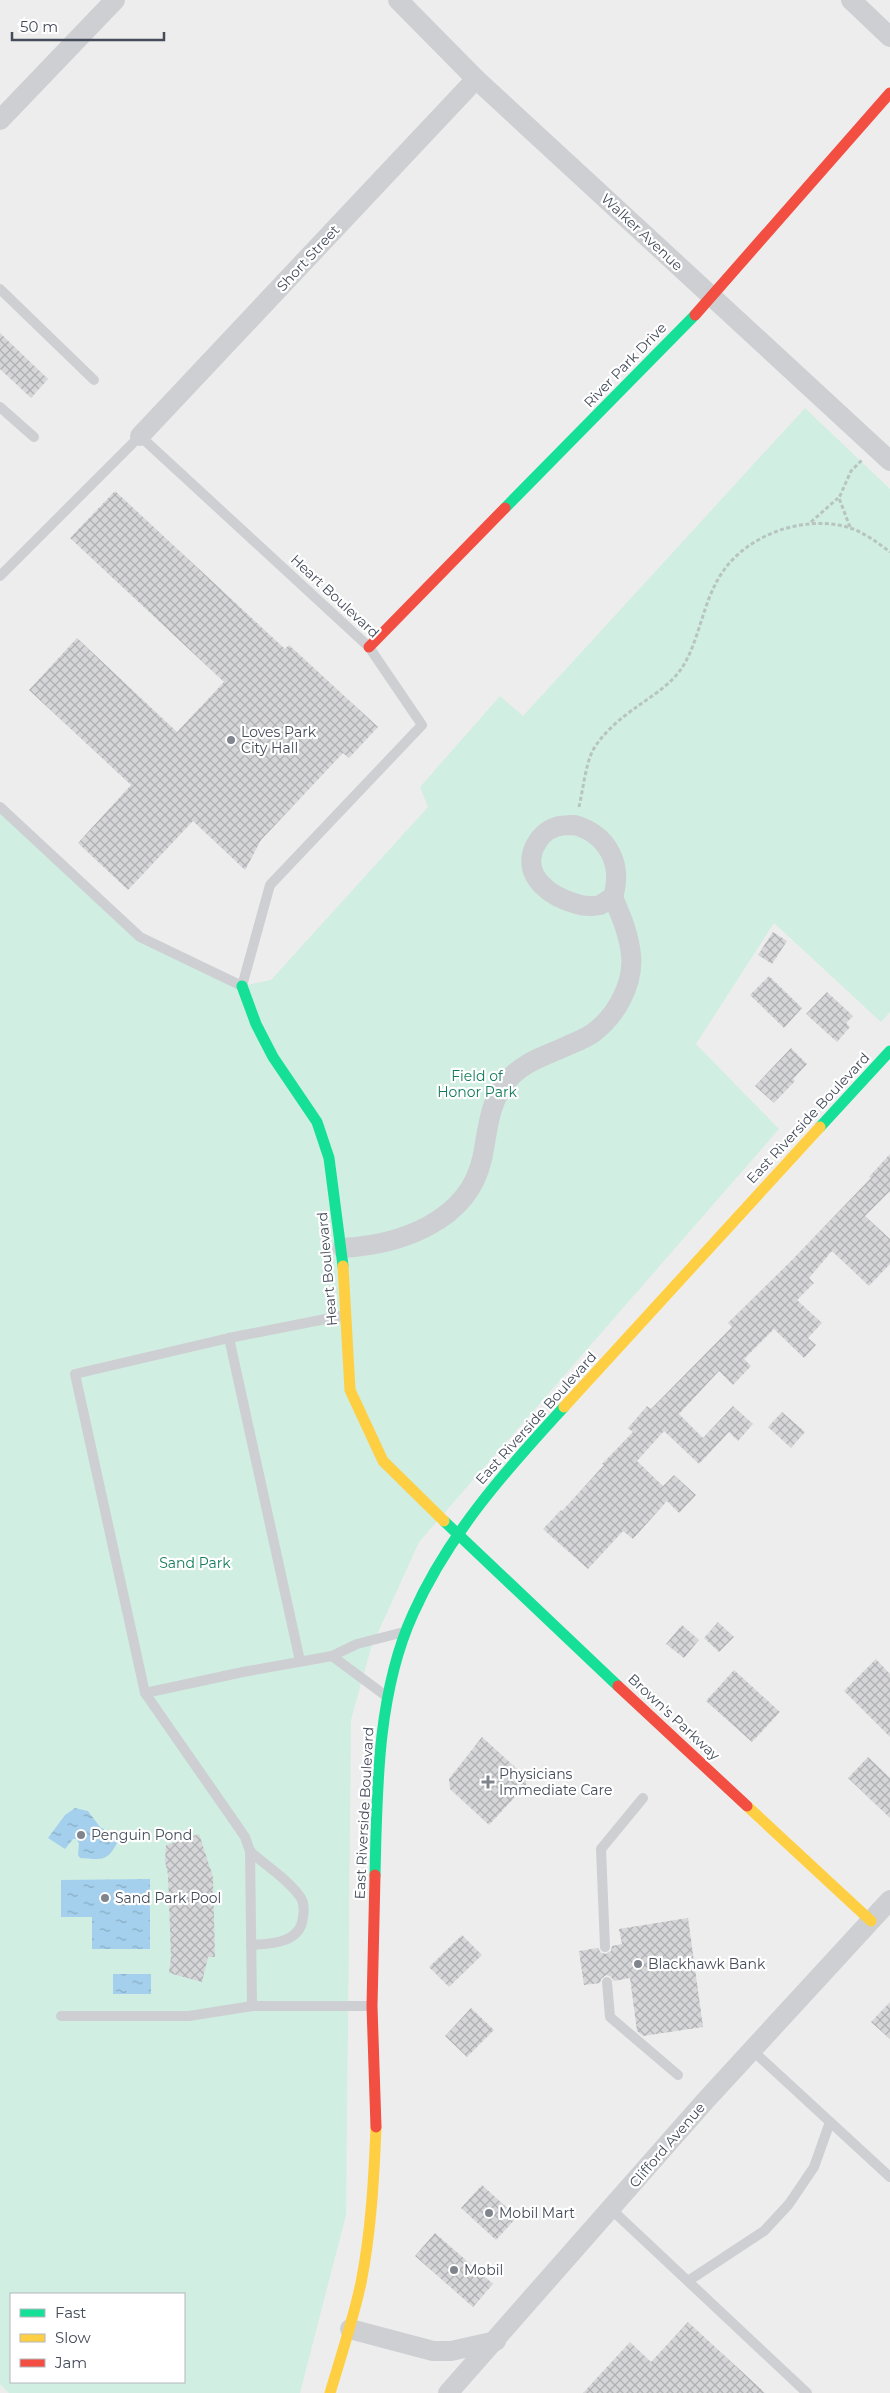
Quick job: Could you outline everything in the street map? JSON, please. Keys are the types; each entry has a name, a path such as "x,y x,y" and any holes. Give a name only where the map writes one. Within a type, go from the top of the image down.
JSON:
{"street":[{"path":"0,120 115,0"},
{"name":"Walker Avenue","path":"398,0 476,79 890,461"},
{"path":"851,0 890,37"},
{"name":"Short Street","path":"140,436 476,79"},
{"name":"River Park Drive","path":"369,647 713,297 890,93"},
{"path":"342,1248 370,1246 401,1238 426,1228 450,1211 464,1197 475,1180 494,1100 507,1081 523,1065 592,1034 608,1018 620,1001 630,978 631,963 626,929 613,897 618,882 617,870 612,857 598,835 588,829 575,825 556,826 544,833 530,857 532,870 539,882 552,893 566,901 584,906 599,905 613,897"},
{"name":"Heart Boulevard","path":"242,986 256,1024 273,1057 317,1122 329,1158 342,1248 350,1390 383,1461 456,1535"},
{"name":"East Riverside Boulevard","path":"330,2393 350,2329 367,2242 374,2172 377,2111 372,2006 376,1832 382,1734 392,1678 407,1631 431,1577 456,1535 506,1470 890,1051"},
{"name":"Brown's Parkway","path":"456,1535 871,1921"},
{"name":"Clifford Avenue","path":"448,2393 752,2050 890,1900"},
{"path":"350,2329 433,2351 451,2351 496,2341"}],"lane":[{"path":"0,289 94,380"},
{"path":"0,406 34,437"},
{"path":"0,576 140,436"},
{"name":"Heart Boulevard","path":"140,436 369,647 422,725 270,885 242,986"},
{"path":"0,807 140,937 242,986"},
{"path":"251,1945 275,1943 296,1934 302,1924 304,1915 303,1900 250,1851 234,1821 146,1693 75,1374 229,1338 346,1314"},
{"path":"229,1338 300,1661"},
{"path":"146,1693 332,1656 357,1644 407,1631"},
{"path":"332,1656 388,1698"},
{"path":"605,1947 600,1849 643,1798"},
{"path":"250,1851 252,2006"},
{"path":"607,1982 610,2017 678,2074"},
{"path":"61,2016 189,2016 252,2006 372,2006"},
{"path":"752,2050 890,2177"},
{"path":"688,2281 764,2231 789,2204 814,2167 830,2122"},
{"path":"611,2208 807,2393"}],"path":[{"path":"811,522 839,498 851,471 874,446"},
{"path":"839,498 850,527"},
{"path":"575,825 592,752 613,726 678,674 686,661 716,582 729,564 746,548 791,526 811,522 850,527 890,552"}],"green space":[{"path":"805,408 890,489 890,1012 881,1022 774,923 696,1044 779,1129 419,1542 371,1648 351,1720 346,2215 300,2393 9,2393 0,2384 0,807 140,937 242,986 271,980 428,807 420,787 500,696 523,716"}],"water":[{"name":"Penguin Pond","path":"75,1808 88,1811 100,1827 110,1833 117,1843 106,1857 98,1859 80,1858 78,1855 79,1844 77,1839 73,1839 65,1849 48,1838 65,1815"},
{"name":"Sand Park Pool","path":"150,1879 150,1949 92,1949 92,1917 61,1917 61,1880"},
{"path":"113,1974 151,1974 151,1994 113,1994"}],"building":[{"path":"0,333 48,379 31,398 0,369"},
{"path":"115,491 285,649 289,645 378,727 349,758 343,753 261,840 245,870 193,821 128,890 78,843 131,785 29,690 77,638 177,732 224,682 70,538"},
{"path":"773,932 787,941 772,964 758,955"},
{"path":"769,976 802,1008 784,1028 750,995"},
{"path":"827,992 853,1016 846,1023 850,1027 837,1042 806,1014"},
{"path":"791,1048 807,1064 793,1079 795,1081 774,1103 755,1086"},
{"path":"890,1154 890,1191 865,1216 890,1239 890,1264 869,1286 832,1251 809,1278 814,1283 797,1300 822,1323 808,1338 816,1345 804,1358 774,1329 744,1359 751,1366 733,1385 719,1371 679,1414 703,1438 733,1406 753,1424 738,1441 729,1432 699,1464 664,1431 637,1461 663,1486 674,1475 696,1495 679,1513 667,1501 633,1539 623,1531 588,1569 543,1529 562,1511 604,1465 602,1464 633,1432 628,1428 647,1406 651,1409 732,1327 728,1323 871,1178 869,1177"},
{"path":"782,1412 805,1432 791,1448 768,1427"},
{"path":"718,1622 734,1637 719,1652 704,1638"},
{"path":"682,1625 699,1640 684,1658 666,1644"},
{"path":"876,1659 890,1674 890,1737 844,1691"},
{"path":"734,1670 780,1712 752,1742 706,1701"},
{"name":"Physicians Immediate Care","path":"482,1737 526,1777 526,1785 489,1825 450,1789 449,1779"},
{"path":"868,1757 890,1778 890,1818 848,1778"},
{"name":"Sand Park Pool","path":"199,1834 213,1877 215,1957 208,1957 202,1982 169,1973 171,1957 168,1875 165,1861 166,1845"},
{"name":"Blackhawk Bank","path":"688,1918 703,2027 643,2036 637,2031 630,1978 614,1981 610,1976 606,1975 601,1979 600,1983 584,1985 579,1951 598,1948 601,1953 606,1954 611,1951 612,1946 622,1944 619,1929"},
{"path":"462,1935 482,1955 449,1987 429,1967"},
{"path":"890,2002 890,2039 871,2022"},
{"path":"471,2008 494,2030 467,2057 445,2036"},
{"name":"Mobil Mart","path":"482,2185 517,2217 496,2240 461,2208"},
{"name":"Mobil","path":"435,2233 493,2284 473,2307 415,2256"},
{"path":"688,2322 765,2393 583,2393 630,2342 651,2362"}],"traffic: fast":[{"path":"505,508 695,315"},
{"path":"242,986 256,1024 273,1057 317,1122 329,1158 343,1266"},
{"path":"820,1127 890,1051"},
{"path":"375,1875 378,1775 381,1742 392,1676 401,1644 413,1614 427,1585 461,1530 500,1479 564,1407"},
{"path":"444,1521 618,1686"}],"traffic: slow":[{"path":"564,1407 820,1127"},
{"path":"343,1266 350,1390 383,1461 444,1521"},
{"path":"747,1806 871,1921"},
{"path":"330,2393 361,2283 372,2205 376,2127"}],"traffic: jam":[{"path":"695,315 890,93"},
{"path":"369,647 505,508"},
{"path":"618,1686 747,1806"},
{"path":"375,1875 372,2006 376,2127"}],"place":[{"name":"Loves Park City Hall","path":"231,740"},
{"name":"Physicians Immediate Care","path":"488,1782"},
{"name":"Penguin Pond","path":"81,1835"},
{"name":"Sand Park Pool","path":"105,1898"},
{"name":"Blackhawk Bank","path":"638,1964"},
{"name":"Mobil Mart","path":"489,2213"},
{"name":"Mobil","path":"454,2270"}],"park label":[{"name":"Field of Honor Park","path":"477,1084"},
{"name":"Sand Park","path":"195,1563"}]}
